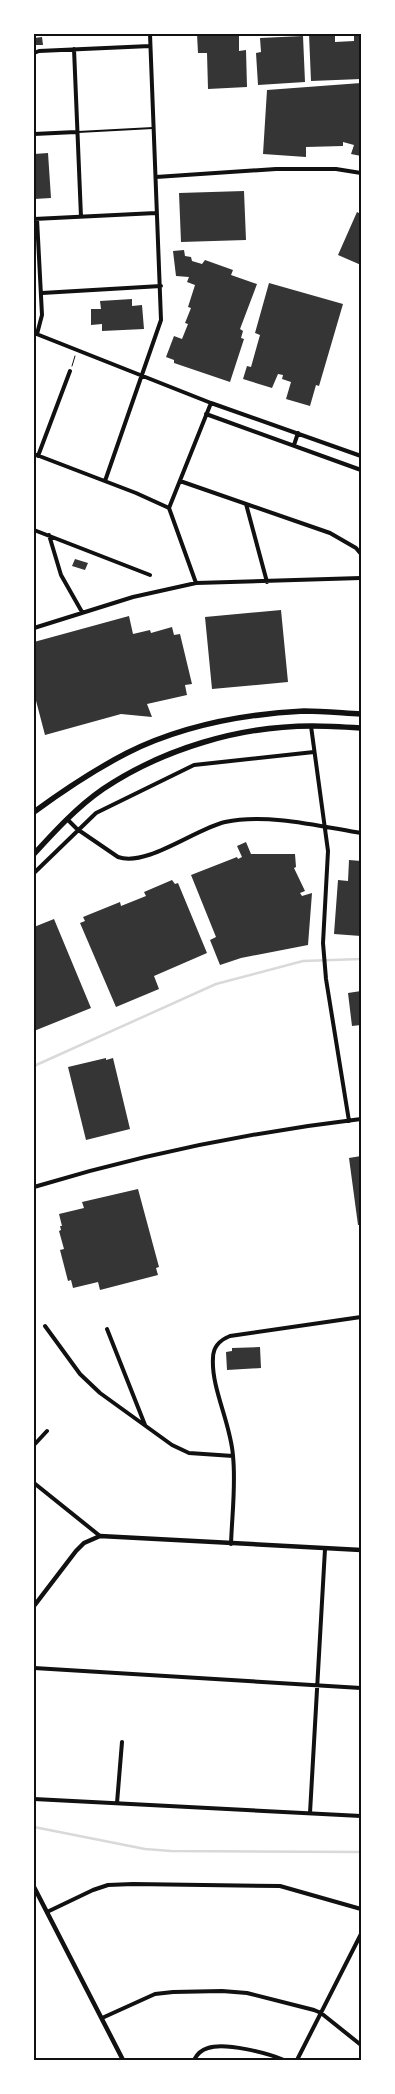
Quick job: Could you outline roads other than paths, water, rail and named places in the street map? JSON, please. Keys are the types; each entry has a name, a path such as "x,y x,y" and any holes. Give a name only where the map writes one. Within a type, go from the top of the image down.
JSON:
{"main road":[{"path":"34,812 88,774 129,752 206,726 258,715 305,711 361,714"},
{"path":"34,854 67,819 102,790 161,758 210,740 262,730 310,726 361,728"}],"street":[{"path":"105,481 161,320 150,34"},
{"path":"34,53 39,51 150,46"},
{"path":"74,49 81,217"},
{"path":"34,134 76,132"},
{"path":"156,177 276,169 336,169 361,173"},
{"path":"156,213 35,219 42,293 42,315 35,334 211,403 361,456"},
{"path":"42,293 161,286"},
{"path":"70,371 36,455 105,481 168,508 196,583"},
{"path":"168,508 211,403"},
{"path":"206,414 361,470"},
{"path":"294,445 298,433"},
{"path":"180,481 330,533 356,548 361,554"},
{"path":"246,504 267,582"},
{"path":"34,530 150,576"},
{"path":"48,535 61,575 82,612"},
{"path":"34,628 82,612 196,583 361,578"},
{"path":"310,726 328,851 323,943 326,979 349,1121"},
{"path":"34,873 96,812 194,765 314,752"},
{"path":"67,819 78,829 118,857 124,859 140,858 222,823 242,819 266,819 361,833"},
{"path":"34,1187 138,1159 234,1140 361,1119"},
{"path":"231,1544 233,1456 214,1374 212,1358 218,1343 230,1336 361,1317"},
{"path":"45,1326 80,1374 100,1393 172,1445 189,1452 233,1456"},
{"path":"107,1329 145,1425"},
{"path":"34,1445 47,1431"},
{"path":"34,1483 100,1536"},
{"path":"34,1606 76,1551 84,1543 100,1536 361,1550"},
{"path":"310,1813 325,1549"},
{"path":"34,1668 361,1688"},
{"path":"117,1803 122,1742"},
{"path":"34,1799 361,1816"},
{"path":"47,1912 108,1885 133,1884 280,1886 305,1891 361,1909"},
{"path":"34,1888 124,2060"},
{"path":"297,2060 361,1934"},
{"path":"102,2018 155,1994 222,1990 271,1998 321,2013 361,2045"},
{"path":"194,2060 202,2050 221,2046 274,2056 284,2060"}],"lane":[{"path":"76,132 153,128"}],"waterway":[{"path":"34,1066 216,984 303,961 361,959"},
{"path":"34,1827 145,1849 171,1851 361,1852"}]}
